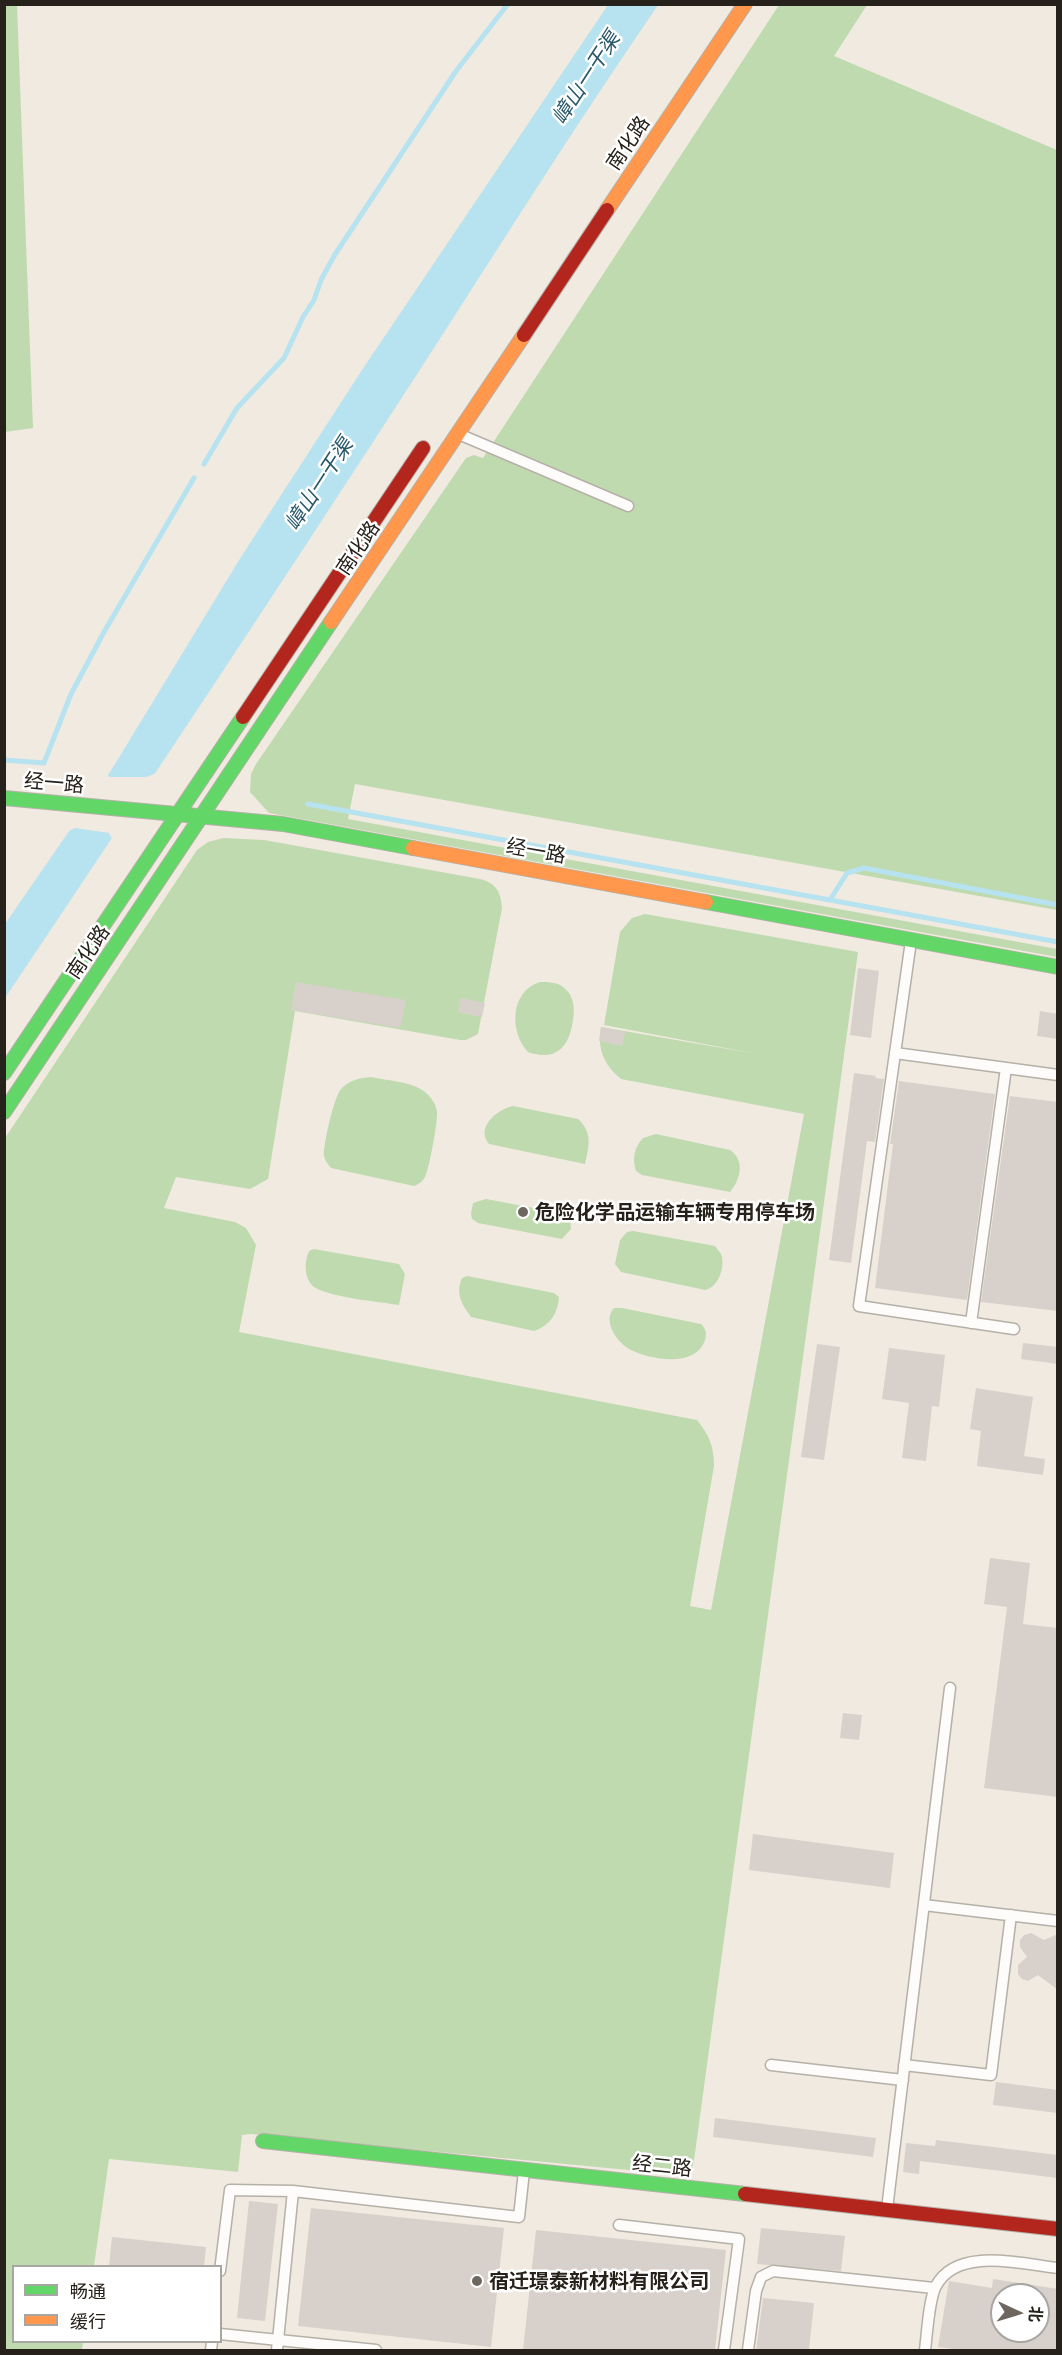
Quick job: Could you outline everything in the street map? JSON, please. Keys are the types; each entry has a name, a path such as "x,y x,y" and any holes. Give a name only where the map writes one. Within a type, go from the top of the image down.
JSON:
{"main road":[{"name":"南化路","path":"4,1112 745,4"},
{"name":"南化路","path":"4,1073 428,440"},
{"name":"经一路","path":"4,798 283,824 1058,967"},
{"name":"经二路","path":"263,2141 1058,2229"}],"lane":[{"path":"458,434 628,506"},
{"path":"911,940 859,1306 1014,1329"},
{"path":"895,1053 1058,1075"},
{"path":"971,1323 1006,1068"},
{"path":"887,2210 950,1688"},
{"path":"924,1905 1058,1921"},
{"path":"904,2065 991,2075 1011,1915"},
{"path":"771,2065 903,2080"},
{"path":"221,2265 230,2190 293,2191 519,2217 524,2170"},
{"path":"277,2345 293,2191"},
{"path":"619,2225 739,2239 724,2350"},
{"path":"925,2350 934,2288 943,2275 958,2265 981,2260 1058,2268"},
{"path":"748,2350 756,2291 761,2277 773,2271 934,2288"},
{"path":"222,2334 277,2345 375,2350"}],"green space":[{"path":"4,5 17,5 33,428 5,432"},
{"path":"779,5 867,5 834,56 1057,150 1057,910 355,784 348,819 1057,949 1057,957 269,813 250,792 251,774 256,764 466,458 474,455 483,458"},
{"path":"223,838 264,840 480,879 497,889 502,908 478,1034 466,1040 460,1040 295,1011 268,1179 250,1189 176,1177 164,1208 235,1222 246,1228 256,1245 239,1332 697,1420 710,1441 714,1466 690,1606 711,1610 804,1114 621,1079 615,1074 603,1056 600,1042 601,1027 757,1054 604,1025 620,932 632,918 645,914 858,952 691,2176 251,2134 242,2135 238,2172 109,2159 94,2265 12,2265 12,2343 83,2343 82,2350 5,2350 5,1138 197,850 208,842"},
{"path":"540,982 561,985 570,995 574,1010 567,1041 558,1051 545,1055 528,1052 522,1044 516,1023 518,1003 523,994"},
{"path":"371,1077 406,1083 419,1088 436,1106 436,1125 431,1156 425,1177 419,1184 414,1186 331,1168 325,1159 327,1132 338,1094 344,1086 351,1082"},
{"path":"513,1106 578,1119 586,1129 589,1140 585,1164 489,1144 485,1138 486,1125 495,1115"},
{"path":"656,1134 730,1150 738,1159 740,1170 734,1187 730,1192 642,1175 636,1171 634,1157 636,1149 643,1138"},
{"path":"486,1199 566,1214 570,1218 571,1229 562,1239 478,1223 472,1219 473,1203"},
{"path":"633,1231 715,1246 722,1259 720,1276 714,1285 705,1290 621,1272 615,1264 620,1240 627,1232"},
{"path":"314,1249 399,1264 405,1274 399,1305 342,1296 314,1287 308,1280 306,1260 309,1251"},
{"path":"467,1276 554,1293 559,1297 557,1308 545,1326 534,1331 471,1317 459,1294 462,1278"},
{"path":"614,1308 701,1324 706,1331 705,1340 700,1349 683,1358 661,1359 640,1354 626,1347 616,1337 610,1325"}],"water":[{"name":"嶂山一干渠","path":"608,5 658,5 268,603 5,998 5,924 112,769 241,557 362,370"}],"pier":[{"path":"106,771 109,777 146,777 160,772 113,841 109,833 75,828 61,835"}],"building":[{"path":"858,968 879,971 871,1038 850,1035"},
{"path":"296,982 406,1000 400,1028 291,1010"},
{"path":"460,998 485,1003 482,1017 458,1012"},
{"path":"1040,1011 1058,1014 1058,1039 1037,1036"},
{"path":"601,1027 625,1032 622,1046 599,1041"},
{"path":"854,1073 884,1079 875,1142 867,1141 851,1263 829,1260"},
{"path":"899,1081 995,1094 967,1300 875,1288"},
{"path":"1010,1096 1058,1102 1058,1311 981,1302"},
{"path":"1023,1343 1058,1347 1058,1364 1021,1359"},
{"path":"817,1344 840,1347 824,1460 801,1457"},
{"path":"889,1348 945,1355 939,1407 932,1406 926,1461 902,1458 909,1403 882,1399"},
{"path":"976,1388 1033,1397 1024,1456 1045,1459 1043,1475 977,1466 981,1431 970,1429"},
{"path":"990,1558 1030,1563 1023,1624 1058,1628 1058,1797 984,1788 1007,1607 984,1604"},
{"path":"843,1713 862,1715 859,1740 840,1738"},
{"path":"753,1834 894,1853 890,1888 749,1870"},
{"path":"1031,1933 1044,1940 1058,1934 1058,1990 1038,1975 1028,1981 1022,1979 1018,1974 1018,1965 1027,1957 1020,1947 1020,1940 1024,1935"},
{"path":"996,2082 1058,2090 1058,2113 993,2105"},
{"path":"715,2118 876,2138 873,2157 713,2137"},
{"path":"936,2140 1058,2155 1058,2178 920,2161 919,2174 903,2172 906,2143 935,2146"},
{"path":"249,2201 278,2204 265,2321 237,2318"},
{"path":"311,2208 504,2228 491,2347 298,2326"},
{"path":"761,2228 845,2236 841,2271 757,2264"},
{"path":"536,2230 726,2250 715,2350 523,2350"},
{"path":"112,2237 206,2247 204,2265 109,2265"},
{"path":"993,2279 1019,2283 993,2283"},
{"path":"949,2281 990,2288 990,2343 1050,2343 1050,2288 1058,2289 1058,2350 961,2350 938,2347"},
{"path":"763,2298 814,2303 809,2350 756,2350"}],"waterway":[{"path":"204,464 237,408 284,358 334,256 456,71 508,4"},
{"path":"4,760 44,763 71,694 104,632 194,478"},
{"path":"308,804 1058,942"},
{"path":"830,900 847,873 864,868 1058,905"}],"traffic: fast":[{"path":"4,1112 331,622"},
{"path":"4,1073 243,717"},
{"path":"4,798 283,824 413,848"},
{"path":"706,902 1058,967"},
{"path":"263,2141 745,2194"}],"traffic: slow":[{"path":"607,210 745,4"},
{"path":"331,622 524,335"},
{"path":"413,848 706,902"}],"traffic: jam":[{"path":"524,335 607,210"},
{"path":"243,717 423,448"},
{"path":"745,2194 1058,2229"}],"place":[{"name":"危险化学品运输车辆专用停车场","path":"523,1212"},
{"name":"宿迁璟泰新材料有限公司","path":"477,2281"}]}
